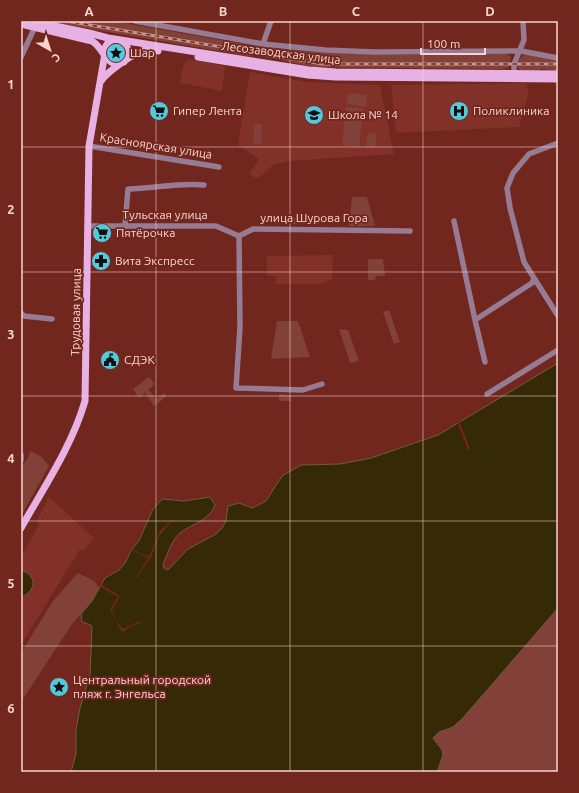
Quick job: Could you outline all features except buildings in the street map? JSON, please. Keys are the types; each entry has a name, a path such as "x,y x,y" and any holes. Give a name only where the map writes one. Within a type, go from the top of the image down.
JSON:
{"main road":[{"name":"Лесозаводская улица","path":"28,21 118,40 309,70 336,72 514,72 558,74"},
{"path":"21,24 90,40 99,46 108,61 120,64 124,62"},
{"path":"100,82 105,76 124,62 127,58 129,50 125,43 118,40 108,44 105,49 105,54"},
{"name":"Лесозаводская улица","path":"124,62 140,52 150,50 308,75 335,77 558,79"},
{"name":"Трудовая улица","path":"21,528 68,443 80,419 85,401 89,146 105,54"}],"street":[{"name":"Лесозаводская улица","path":"134,21 262,44 375,52 521,50 558,58"},
{"path":"176,28 178,21"},
{"path":"262,44 271,21"},
{"path":"514,72 514,64 524,40 523,21"},
{"path":"21,58 35,27"},
{"path":"558,143 529,154 513,173 508,188 510,208 524,262 558,316"},
{"name":"Красноярская улица","path":"89,146 134,152 219,167"},
{"path":"125,226 128,190 186,183 204,184"},
{"path":"454,221 485,362"},
{"name":"Тульская улица","path":"88,226 216,226 239,236"},
{"name":"улица Шурова Гора","path":"239,236 253,229 410,231"},
{"path":"239,236 240,327 236,388 303,390 322,384"},
{"path":"475,320 532,283 534,278"},
{"path":"21,313 24,316 52,319"},
{"path":"487,394 558,350"},
{"path":"21,455 21,460"}],"shaded area":[{"path":"45,21 113,21 260,47 325,53 420,55 505,53 511,57 508,68 503,69 314,67 255,55 248,56"},
{"path":"116,43 120,44 124,48 124,56 120,60 116,61 112,60 108,56 107,52 108,48 112,44"},
{"path":"523,55 558,60 558,71 541,69 538,71 520,70 518,68 519,60"},
{"path":"187,59 225,66 222,91 180,83 183,67"},
{"name":"Школа № 14","path":"250,72 308,82 380,85 394,154 289,161 273,165 257,179 249,174 259,159 238,145"},
{"name":"Поликлиника","path":"527,83 528,96 519,127 396,133 391,85"},
{"path":"348,93 367,95 366,107 347,104"},
{"path":"346,107 363,109 359,147 342,145"},
{"path":"255,123 262,124 261,144 253,143"},
{"path":"368,133 377,134 375,148 366,147"},
{"path":"352,197 367,197 375,226 349,226"},
{"path":"277,217 319,219 319,224 275,224"},
{"path":"333,255 332,280 319,284 275,284 276,276 267,275 267,256"},
{"path":"368,259 383,259 385,276 376,276 375,280 368,280"},
{"path":"389,310 400,342 394,344 383,312"},
{"path":"277,321 298,321 310,357 271,359"},
{"path":"339,329 348,330 359,361 350,363"},
{"path":"558,363 558,608 462,719 453,727 439,732 433,738 442,750 443,755 437,772 71,772 76,754 76,730 80,708 90,675 92,628 91,625 82,622 81,614 92,601 105,578 119,570 125,563 132,549 139,541 152,511 159,502 163,499 184,501 210,497 215,505 209,515 176,537 163,564 164,568 168,570 188,549 216,534 222,528 226,521 228,506 239,503 252,508 266,501 282,476 301,465 340,464 371,458 438,435"},
{"path":"149,377 155,384 139,398 133,389"},
{"path":"149,390 156,399 164,393 167,396 154,406 145,393"},
{"path":"279,394 291,395 291,401 279,401"},
{"path":"30,451 42,457 49,466 21,516 21,467 28,458"},
{"path":"49,497 94,538 83,552 80,549 21,645 21,557 39,525 36,522"},
{"path":"21,570 30,576 33,583 30,591 22,597"},
{"path":"78,573 94,581 99,588 92,601 72,624 21,702 21,653 53,601"},
{"path":"558,608 558,772 437,772 443,755 433,738 439,732 447,730 477,702"}],"pier":[{"path":"459,421 470,449 468,450 457,422"},
{"path":"175,517 159,536 151,557 130,588 148,558 132,549 149,557 160,531"},
{"path":"100,584 120,596 112,610 116,621 110,609 118,597 99,586"},
{"path":"116,621 123,629 140,621 140,623 123,632"}],"railway":[{"path":"66,21 323,64 558,64"}],"place":[{"name":"Шар","path":"116,53"},
{"name":"Гипер Лента","path":"159,111"},
{"name":"Поликлиника","path":"459,111"},
{"name":"Школа № 14","path":"314,115"},
{"name":"Пятёрочка","path":"102,233"},
{"name":"Вита Экспресс","path":"101,261"},
{"name":"СДЭК","path":"110,360"},
{"name":"Центральный городской пляж г. Энгельса","path":"59,687"}]}
